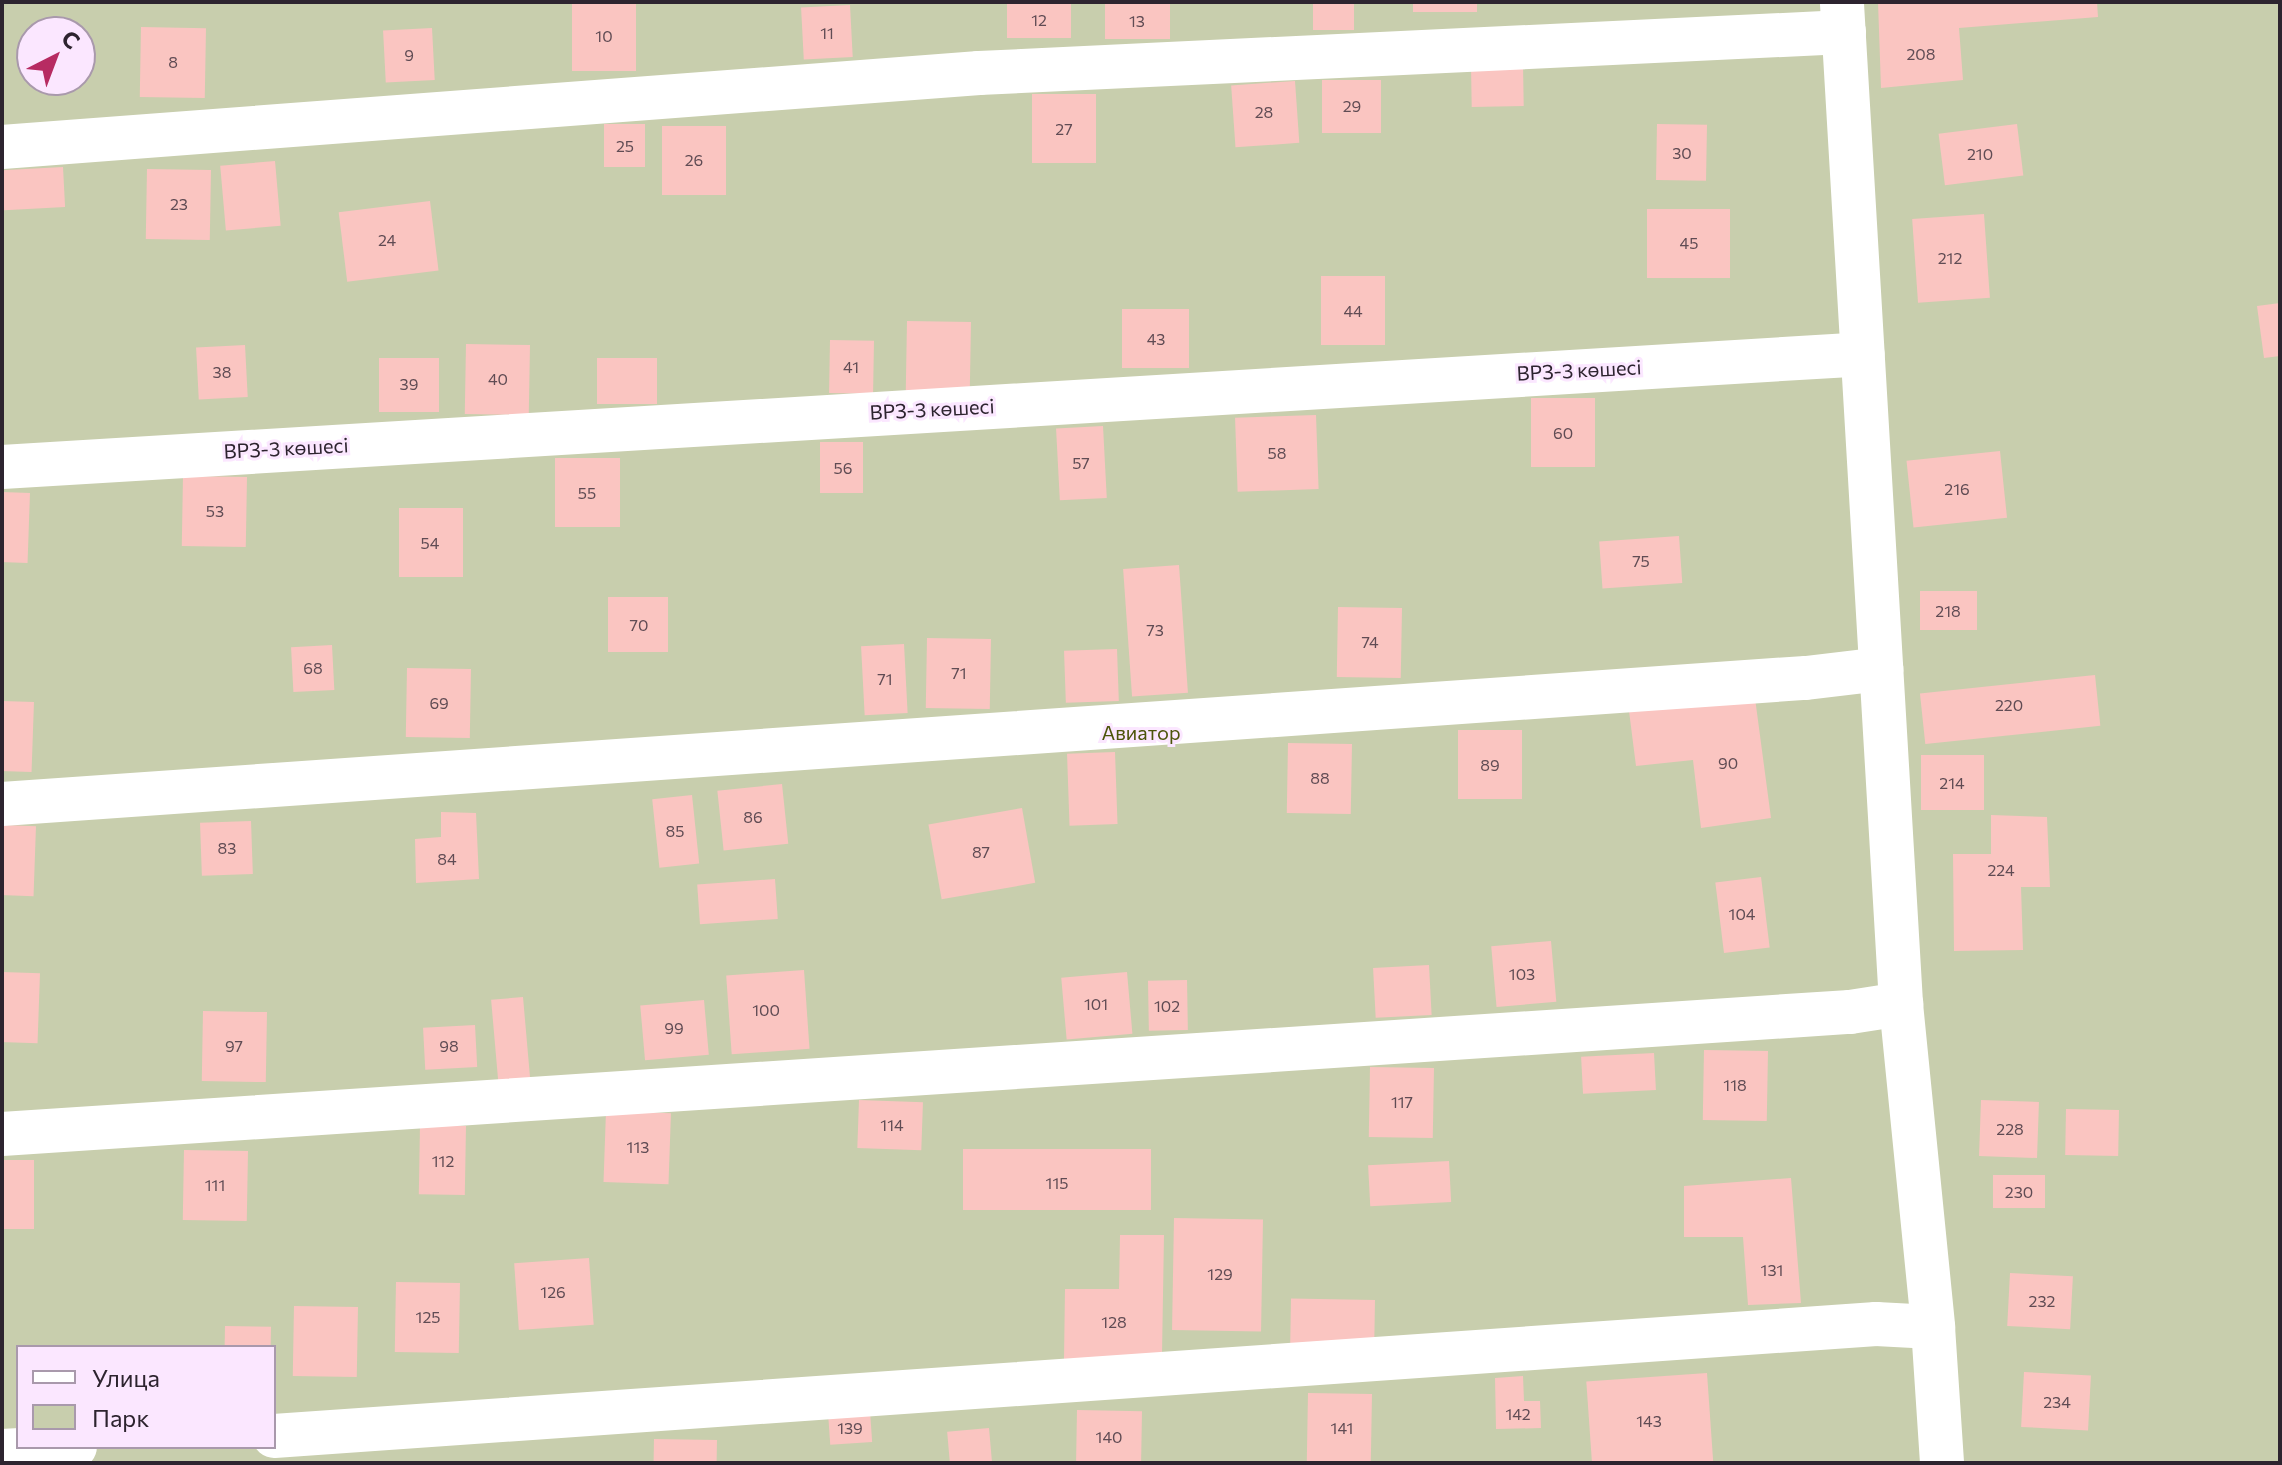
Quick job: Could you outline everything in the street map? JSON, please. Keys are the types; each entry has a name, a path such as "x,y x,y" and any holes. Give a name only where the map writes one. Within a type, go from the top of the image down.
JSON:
{"street":[{"path":"2,147 209,134 979,73 1843,17 1901,1004 1933,1327 1942,1463"},
{"name":"ВРЗ-3 көшесі","path":"2,467 1863,354"},
{"path":"2,804 1790,679 1881,669"},
{"path":"2,1134 1850,1012 1901,1004"},
{"path":"276,1436 1876,1324 1933,1327"},
{"path":"2,1451 38,1449"}],"green space":[{"name":"Авиатор","path":"2,2 2280,2 2280,1463 2,1463"}],"building":[{"path":"572,2 636,2 636,71 572,71"},
{"path":"1007,2 1071,2 1071,38 1007,38"},
{"path":"1105,2 1170,2 1170,39 1105,39"},
{"path":"1313,2 1354,2 1354,30 1313,30"},
{"path":"1413,2 1477,2 1477,12 1413,12"},
{"path":"1878,2 2097,2 2098,17 1959,28 1963,80 1881,88"},
{"path":"850,5 853,57 804,59 801,8"},
{"path":"141,27 206,28 205,98 140,97"},
{"path":"432,28 435,80 386,82 383,31"},
{"path":"1523,65 1524,106 1472,107 1471,66"},
{"path":"1322,80 1381,80 1381,133 1322,133"},
{"path":"1295,81 1299,143 1235,147 1231,85"},
{"path":"1032,94 1096,94 1096,163 1032,163"},
{"path":"604,124 645,124 645,167 604,167"},
{"path":"1657,124 1707,125 1706,181 1656,180"},
{"path":"2017,124 2023,176 1945,185 1939,134"},
{"path":"662,126 726,126 726,195 662,195"},
{"path":"275,161 281,226 226,231 220,166"},
{"path":"63,167 65,207 4,210 2,170"},
{"path":"147,169 211,170 210,240 146,239"},
{"path":"430,201 439,270 347,282 339,212"},
{"path":"1647,209 1730,209 1730,278 1647,278"},
{"path":"1984,214 1990,298 1918,303 1912,219"},
{"path":"1321,276 1385,276 1385,345 1321,345"},
{"path":"2280,303 2280,356 2264,358 2257,306"},
{"path":"1122,309 1189,309 1189,368 1122,368"},
{"path":"907,321 971,322 970,392 906,391"},
{"path":"830,340 874,341 873,394 829,393"},
{"path":"466,344 530,345 529,415 465,414"},
{"path":"245,345 248,397 199,399 196,348"},
{"path":"379,358 439,358 439,412 379,412"},
{"path":"597,358 657,358 657,404 597,404"},
{"path":"1531,398 1595,398 1595,467 1531,467"},
{"path":"1316,415 1319,489 1238,492 1235,418"},
{"path":"1103,426 1107,498 1060,500 1056,428"},
{"path":"820,442 863,442 863,493 820,493"},
{"path":"2000,451 2007,518 1914,527 1907,461"},
{"path":"555,458 620,458 620,527 555,527"},
{"path":"183,476 247,477 246,547 182,546"},
{"path":"2,492 30,493 28,563 2,562"},
{"path":"399,508 463,508 463,577 399,577"},
{"path":"1679,536 1682,583 1602,588 1599,542"},
{"path":"1179,565 1188,693 1132,697 1123,569"},
{"path":"1920,591 1977,591 1977,630 1920,630"},
{"path":"608,597 668,597 668,652 608,652"},
{"path":"1338,607 1402,608 1401,678 1337,677"},
{"path":"927,638 991,639 990,709 926,708"},
{"path":"904,644 908,713 865,715 861,646"},
{"path":"332,645 334,690 293,692 291,647"},
{"path":"1117,649 1119,701 1066,703 1064,651"},
{"path":"407,668 471,669 470,738 406,737"},
{"path":"2095,675 2100,726 1925,744 1920,693"},
{"path":"1755,698 1771,818 1701,828 1693,760 1636,766 1629,711"},
{"path":"2,701 34,702 32,772 2,771"},
{"path":"1458,730 1522,730 1522,799 1458,799"},
{"path":"1288,743 1352,744 1351,814 1287,813"},
{"path":"1115,752 1118,824 1070,826 1067,754"},
{"path":"1921,755 1984,755 1984,810 1921,810"},
{"path":"782,784 788,844 724,850 717,791"},
{"path":"692,795 699,864 659,868 652,799"},
{"path":"1022,808 1035,883 942,899 928,824"},
{"path":"441,812 476,813 479,879 416,883 415,839 441,837"},
{"path":"1991,815 2047,817 2050,887 2021,887 2023,950 1954,951 1953,854 1991,854"},
{"path":"251,821 253,874 202,876 200,823"},
{"path":"2,825 36,826 34,896 2,895"},
{"path":"1761,877 1770,947 1724,953 1715,883"},
{"path":"775,879 778,919 700,924 697,884"},
{"path":"1551,941 1556,1002 1497,1007 1491,946"},
{"path":"1429,965 1432,1015 1376,1018 1373,968"},
{"path":"804,970 810,1049 732,1054 726,975"},
{"path":"2,972 40,973 38,1043 2,1042"},
{"path":"1127,972 1132,1034 1067,1040 1061,978"},
{"path":"1187,980 1188,1030 1149,1031 1148,981"},
{"path":"523,997 530,1081 498,1083 491,1000"},
{"path":"704,1000 709,1055 645,1060 640,1006"},
{"path":"203,1011 267,1012 266,1082 202,1081"},
{"path":"475,1025 477,1067 425,1070 423,1028"},
{"path":"1704,1050 1768,1051 1767,1121 1703,1120"},
{"path":"1654,1053 1656,1090 1583,1094 1581,1057"},
{"path":"1370,1067 1434,1068 1433,1138 1369,1137"},
{"path":"859,1100 923,1102 921,1150 857,1148"},
{"path":"1981,1100 2039,1102 2037,1158 1979,1156"},
{"path":"2066,1109 2119,1110 2118,1156 2065,1155"},
{"path":"606,1111 671,1113 668,1184 604,1182"},
{"path":"420,1125 466,1126 465,1195 419,1194"},
{"path":"963,1149 1151,1149 1151,1210 963,1210"},
{"path":"184,1150 248,1151 247,1221 183,1220"},
{"path":"2,1160 34,1160 34,1229 2,1229"},
{"path":"1449,1161 1451,1202 1370,1206 1368,1165"},
{"path":"1993,1175 2045,1175 2045,1208 1993,1208"},
{"path":"1791,1178 1801,1303 1748,1305 1743,1237 1684,1237 1684,1186"},
{"path":"1174,1218 1263,1220 1261,1332 1172,1330"},
{"path":"1120,1235 1164,1235 1162,1355 1064,1359 1065,1289 1119,1289"},
{"path":"589,1258 594,1325 519,1330 514,1263"},
{"path":"2010,1273 2073,1276 2070,1329 2007,1326"},
{"path":"396,1282 460,1283 459,1353 395,1352"},
{"path":"1291,1299 1375,1300 1374,1346 1290,1345"},
{"path":"294,1306 358,1307 357,1377 293,1376"},
{"path":"225,1326 271,1327 271,1345 225,1345"},
{"path":"2024,1372 2091,1376 2088,1430 2021,1427"},
{"path":"1707,1373 1713,1463 1592,1463 1586,1381"},
{"path":"1523,1376 1524,1401 1540,1401 1541,1428 1496,1429 1495,1378"},
{"path":"1308,1393 1372,1394 1371,1463 1307,1463"},
{"path":"1077,1410 1142,1411 1141,1463 1076,1463"},
{"path":"870,1411 872,1442 830,1445 828,1414"},
{"path":"989,1428 992,1463 950,1463 947,1432"},
{"path":"654,1439 717,1440 717,1463 654,1463"}]}
